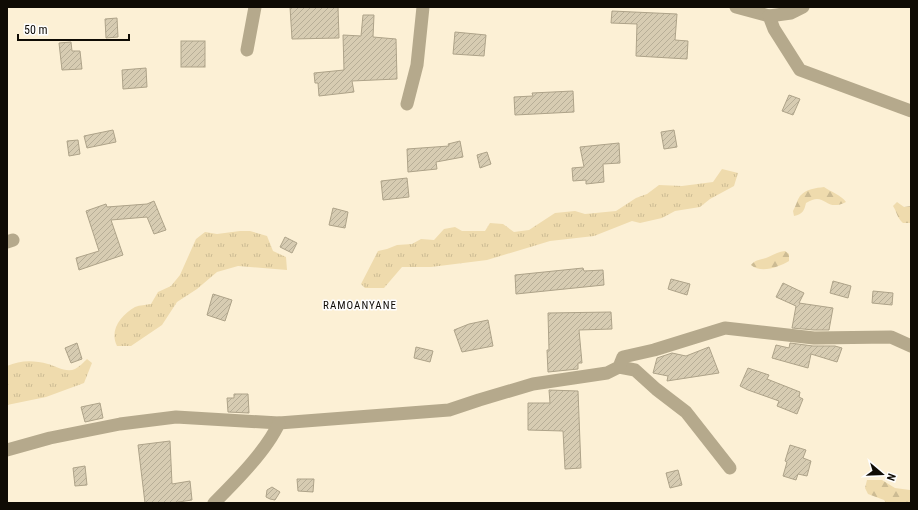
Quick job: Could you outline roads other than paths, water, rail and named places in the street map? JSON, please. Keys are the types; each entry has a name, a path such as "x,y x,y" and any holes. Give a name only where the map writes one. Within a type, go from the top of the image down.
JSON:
{"street":[{"path":"247,50 255,7"},
{"path":"407,104 417,65 423,7"},
{"path":"736,7 769,16 791,13 803,7"},
{"path":"769,16 774,29 800,70 911,111"},
{"path":"619,367 623,357 654,350 725,328 814,338 891,337 911,346"},
{"path":"7,450 50,438 112,425 176,417 279,423 449,410 533,384 607,373 619,367 635,370 656,389 686,412 730,468"},
{"path":"214,503 230,487 273,436 279,423"}],"district":[{"name":"RAMOANYANE","path":"360,305"}]}
